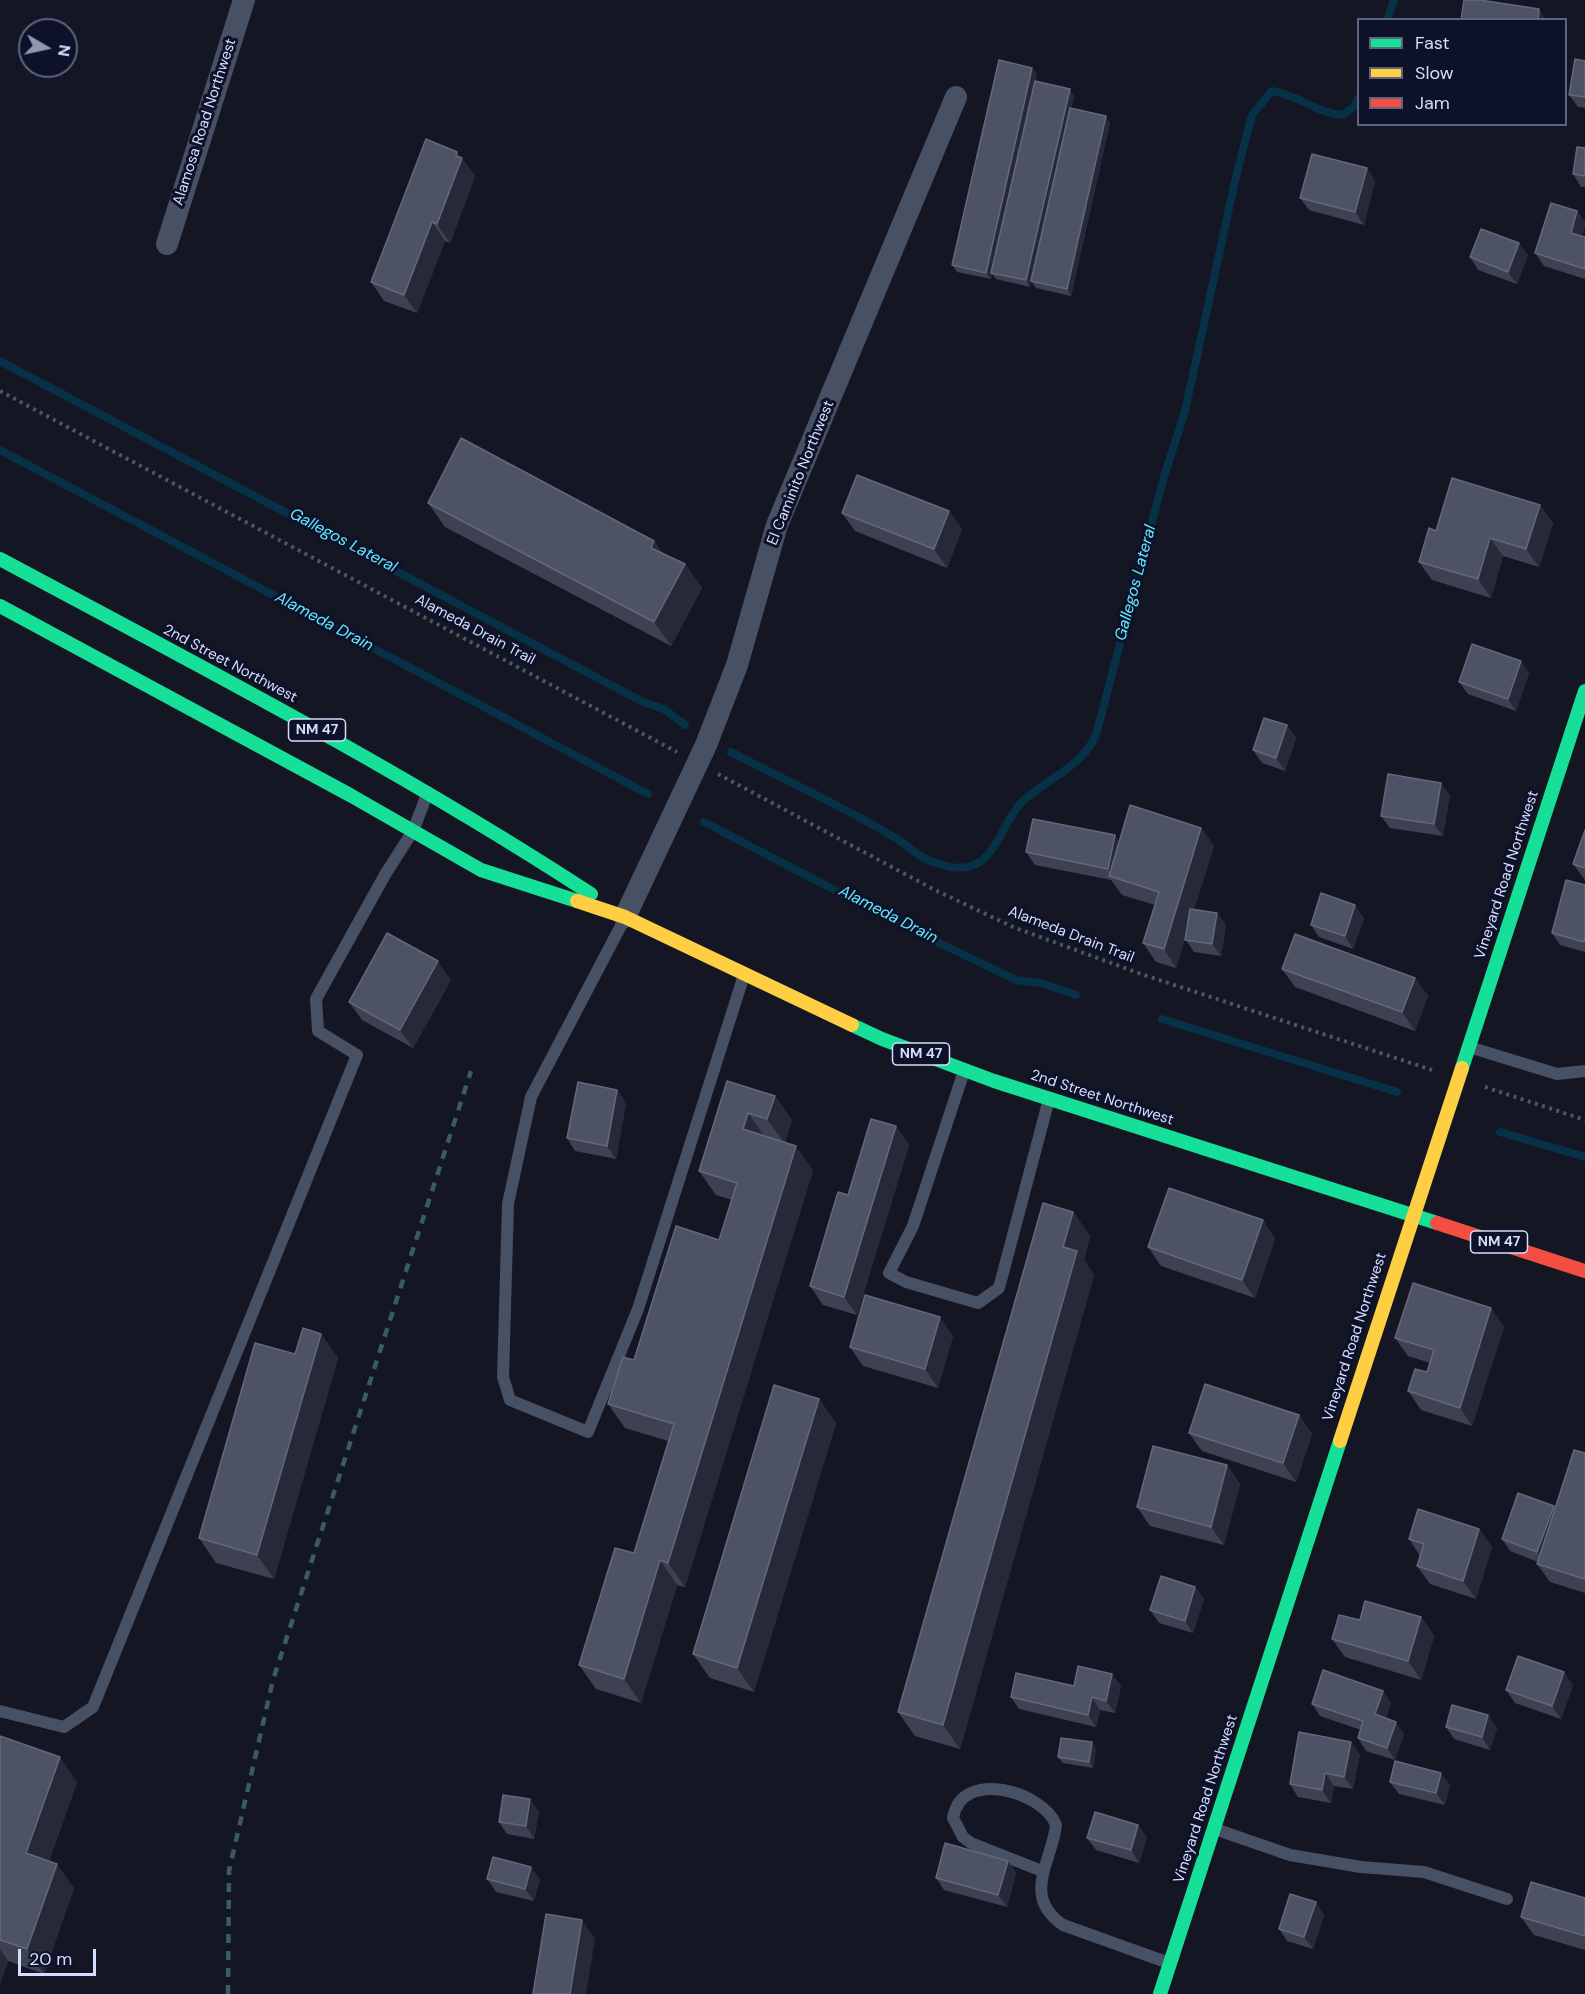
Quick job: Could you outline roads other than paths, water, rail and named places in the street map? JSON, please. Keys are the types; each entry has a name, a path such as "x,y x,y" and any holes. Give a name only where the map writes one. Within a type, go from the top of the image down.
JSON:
{"main road":[{"name":"2nd Street Northwest","path":"0,559 502,834 625,917"},
{"name":"2nd Street Northwest","path":"0,606 481,870 625,917 882,1040 1049,1098 1585,1271"},
{"name":"Vineyard Road Northwest","path":"1160,1994 1585,691"}],"street":[{"name":"Alamosa Road Northwest","path":"167,244 244,0"},
{"name":"El Caminito Northwest","path":"625,917 706,745 737,665 777,525 956,97"}],"lane":[{"path":"0,1710 64,1727 93,1707 357,1055 318,1030 316,999 386,873 413,831 428,792"},
{"path":"625,917 531,1097 508,1203 503,1377 510,1400 588,1432 638,1309 744,974"},
{"path":"1468,1046 1557,1074 1585,1071"},
{"path":"964,1070 913,1226 889,1273 906,1282 978,1303 999,1288 1049,1098"},
{"path":"1042,1871 971,1843 963,1837 953,1818 959,1802 967,1795 988,1789 1017,1795 1043,1808 1056,1825 1053,1844 1042,1871 1040,1883 1042,1894 1054,1918 1063,1925 1170,1964"},
{"path":"1213,1829 1290,1855 1361,1867 1424,1872 1507,1899"}],"waterway":[{"name":"Gallegos Lateral","path":"1388,18 1394,0"},
{"name":"Gallegos Lateral","path":"731,752 853,814 930,861 957,868 982,861 1023,801 1082,756 1096,735 1163,480 1185,411 1237,172 1252,115 1272,91 1333,114 1342,115 1354,107 1357,101"},
{"name":"Gallegos Lateral","path":"0,361 643,702 664,709 685,725"},
{"name":"Alameda Drain","path":"0,450 648,794"},
{"name":"Alameda Drain","path":"704,822 898,923 1016,980 1041,983 1076,995"},
{"name":"Alameda Drain","path":"1162,1019 1397,1092"},
{"name":"Alameda Drain","path":"1500,1132 1585,1157"}],"railway":[{"path":"228,1994 229,1871 273,1680 471,1071"}]}
